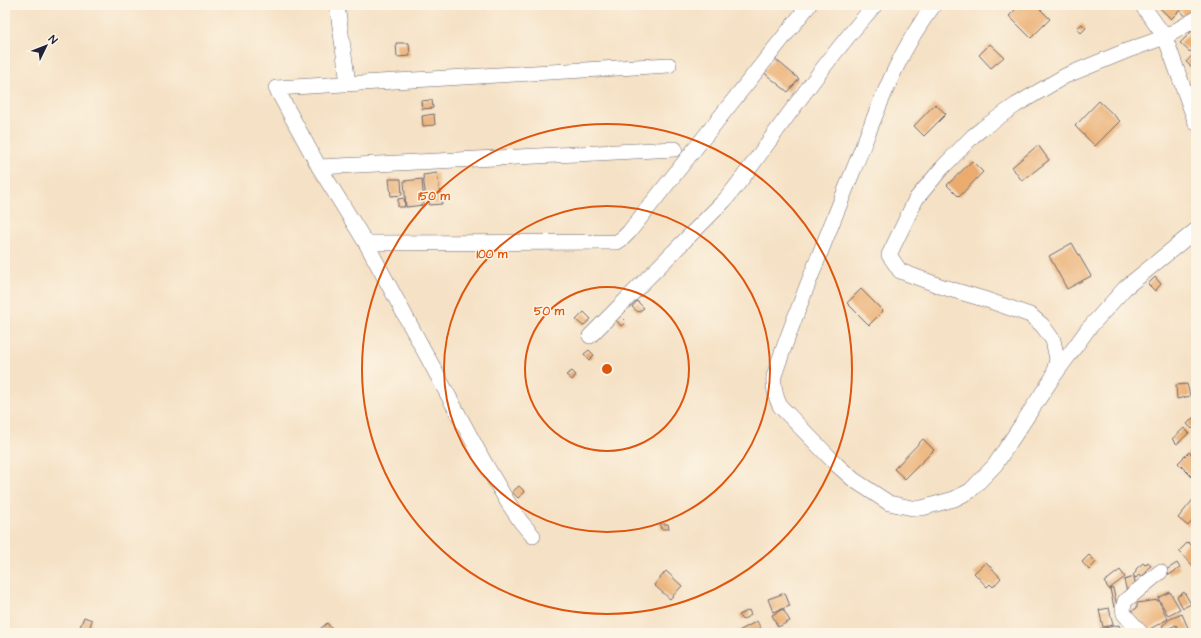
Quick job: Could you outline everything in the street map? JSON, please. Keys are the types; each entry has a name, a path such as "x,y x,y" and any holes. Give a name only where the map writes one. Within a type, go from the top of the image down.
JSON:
{"street":[{"path":"337,5 348,83"},
{"path":"366,243 617,242 634,226 809,5"},
{"path":"590,336 724,201 743,179 775,133 874,5"},
{"path":"934,5 918,27 896,68 774,376 773,386 775,396 780,406 837,465 854,480 889,503 912,508 954,499 970,491 995,465 1053,377 1088,329 1125,288 1196,230"},
{"path":"1142,5 1165,37 1196,123"},
{"path":"1053,377 1057,359 1053,340 1042,325 1030,315 943,287 900,271 889,255 916,199 942,168 983,128 1016,105 1065,76 1165,37 1196,19"},
{"path":"533,536 520,522 510,507 483,460 366,243 319,167 276,88 669,65"},
{"path":"319,167 675,149"},
{"path":"1141,633 1124,614 1123,608 1125,601 1160,572"}],"building":[{"path":"1020,5 1036,5 1050,19 1031,38 1009,16"},
{"path":"1191,5 1196,12 1188,19 1180,10 1171,19 1158,6"},
{"path":"1082,24 1086,28 1081,33 1077,28"},
{"path":"1196,27 1196,46 1190,52 1180,43"},
{"path":"396,43 409,43 410,56 397,57"},
{"path":"990,44 1004,57 991,68 979,55"},
{"path":"1196,51 1196,71 1186,62"},
{"path":"774,58 799,79 788,92 763,72"},
{"path":"432,100 433,108 422,109 421,101"},
{"path":"1099,101 1120,121 1095,146 1075,126"},
{"path":"935,104 946,114 924,136 914,126"},
{"path":"434,114 435,125 423,126 422,116"},
{"path":"1038,145 1049,160 1022,181 1012,167"},
{"path":"972,161 983,172 959,197 947,185"},
{"path":"437,173 442,204 429,205 430,198 426,199 423,175"},
{"path":"389,179 401,179 402,195 391,196"},
{"path":"422,179 424,205 406,207 404,181"},
{"path":"404,198 405,207 398,207 398,199"},
{"path":"1072,243 1091,276 1067,289 1049,256"},
{"path":"1155,277 1161,284 1155,291 1148,284"},
{"path":"861,289 883,311 869,325 847,303"},
{"path":"637,301 644,308 638,312 632,307"},
{"path":"584,312 591,319 583,326 576,320"},
{"path":"620,316 626,322 621,326 616,320"},
{"path":"589,350 594,355 589,360 584,354"},
{"path":"572,371 576,375 572,380 566,375"},
{"path":"1187,384 1190,396 1177,399 1176,385"},
{"path":"1196,415 1196,425 1192,429 1187,424"},
{"path":"1184,428 1189,433 1177,444 1172,439"},
{"path":"923,439 934,450 905,479 894,469"},
{"path":"1189,452 1196,459 1196,473 1192,477 1178,463"},
{"path":"519,486 525,492 518,498 512,492"},
{"path":"1196,496 1196,516 1188,526 1178,518"},
{"path":"660,524 668,524 669,529 661,529"},
{"path":"1188,542 1192,546 1196,542 1196,565 1194,567 1179,551"},
{"path":"1089,555 1096,562 1089,570 1082,562"},
{"path":"986,562 1001,578 993,587 990,584 987,587 974,573"},
{"path":"1148,562 1151,566 1147,569 1147,572 1141,577 1139,575 1136,578 1133,575 1136,572 1136,569 1143,563 1145,565"},
{"path":"1177,563 1180,568 1169,575 1166,570"},
{"path":"1120,570 1125,577 1109,589 1104,582"},
{"path":"666,571 682,586 670,599 654,585"},
{"path":"1134,577 1137,590 1127,592 1124,580"},
{"path":"1113,588 1117,606 1114,607 1110,589"},
{"path":"1170,592 1180,609 1168,615 1158,598"},
{"path":"1184,592 1191,604 1183,608 1177,597"},
{"path":"785,593 790,606 773,612 768,599"},
{"path":"1158,600 1168,619 1148,630 1138,627 1130,612 1137,608 1137,603"},
{"path":"1109,608 1113,625 1103,627 1099,610"},
{"path":"783,609 790,621 778,627 772,615"},
{"path":"749,610 751,615 742,620 739,615"},
{"path":"1182,614 1189,630 1180,633 1176,625 1165,630 1162,626 1170,619"},
{"path":"84,617 92,620 89,630 80,627"},
{"path":"757,621 761,629 754,633 740,633 739,631"},
{"path":"327,623 335,633 321,633 319,630"},
{"path":"1119,625 1121,633 1101,633 1100,629"}]}
